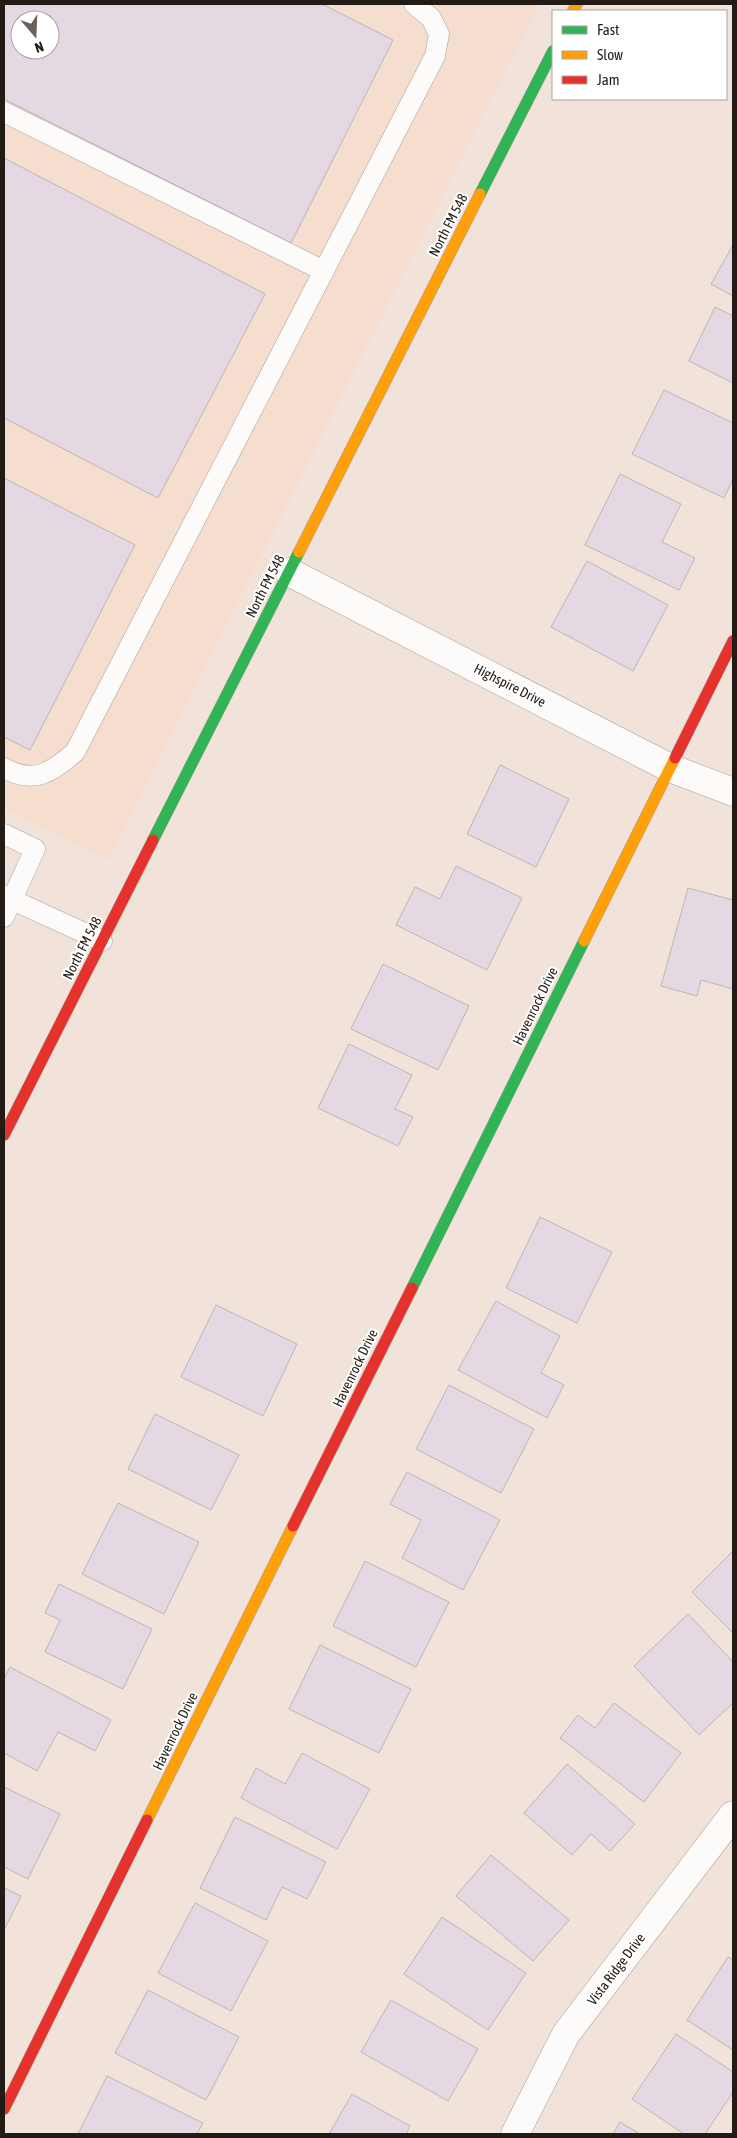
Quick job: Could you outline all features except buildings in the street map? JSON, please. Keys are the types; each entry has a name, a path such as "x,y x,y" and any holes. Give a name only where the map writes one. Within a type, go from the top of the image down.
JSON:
{"street":[{"name":"North FM 548","path":"4,1136 552,52"},
{"name":"Highspire Drive","path":"289,572 670,768 733,792"},
{"name":"Havenrock Drive","path":"4,2109 733,641"},
{"name":"Vista Ridge Drive","path":"515,2134 566,2034 733,1815"}],"lane":[{"path":"4,768 12,773 40,776 61,764 75,752 435,56 439,34 431,18 414,4"},
{"path":"4,112 324,271"},
{"path":"4,834 35,849 7,905 102,942"}],"shaded area":[{"path":"4,4 539,4 109,860 4,809"}],"traffic: fast":[{"path":"480,194 552,53"},
{"path":"153,840 299,552"},
{"path":"412,1288 584,941"}],"traffic: slow":[{"path":"574,10 577,4"},
{"path":"299,552 480,194"},
{"path":"584,941 675,758"},
{"path":"147,1820 293,1526"}],"traffic: jam":[{"path":"675,758 733,641"},
{"path":"4,1135 153,840"},
{"path":"293,1526 412,1288"},
{"path":"4,2109 147,1820"}]}
